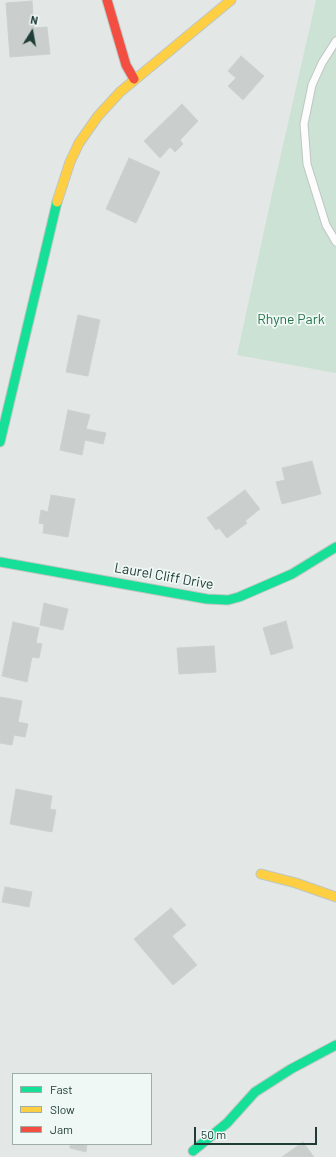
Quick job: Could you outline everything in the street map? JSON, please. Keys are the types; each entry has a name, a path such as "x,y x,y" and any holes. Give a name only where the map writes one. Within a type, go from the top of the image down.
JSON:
{"street":[{"path":"107,0 126,65 134,80"},
{"path":"0,442 44,251 63,180 73,156 88,130 108,104 134,80 231,0"},
{"name":"Laurel Cliff Drive","path":"0,562 207,599 228,600 239,597 292,574 336,547"},
{"path":"261,874 296,882 336,897"},
{"path":"193,1151 227,1123 255,1092 291,1069 336,1045"}],"lane":[{"path":"336,41 322,64 312,85 304,124 307,164 326,225 336,242"}],"green space":[{"name":"Rhyne Park","path":"316,0 336,0 336,373 237,355"}],"building":[{"path":"32,1 34,28 47,27 50,54 10,57 6,3"},
{"path":"241,56 264,76 243,100 228,86 236,78 228,71"},
{"path":"182,104 198,121 180,140 183,144 175,152 170,147 160,158 144,141"},
{"path":"129,158 160,172 136,223 106,209"},
{"path":"78,315 100,320 88,376 66,372"},
{"path":"68,410 90,415 86,429 106,433 103,444 85,440 82,455 60,450"},
{"path":"312,461 321,494 282,504 276,482 285,480 282,468"},
{"path":"245,490 260,509 245,521 247,523 227,538 219,528 216,530 207,518"},
{"path":"51,495 75,499 68,537 43,533 44,524 39,523 41,510 48,512"},
{"path":"44,603 68,609 63,630 40,625"},
{"path":"286,621 293,648 271,655 263,628"},
{"path":"13,622 39,628 36,643 42,644 39,658 32,657 27,682 2,676"},
{"path":"214,646 216,672 179,674 177,648"},
{"path":"0,697 22,701 18,722 28,724 25,737 14,735 12,745 0,743"},
{"path":"16,789 52,796 50,809 56,810 52,832 10,824"},
{"path":"5,887 32,892 29,907 2,902"},
{"path":"171,908 186,925 172,936 197,965 173,985 134,939"},
{"path":"303,1142 314,1157 282,1157"},
{"path":"70,1145 87,1145 86,1152 70,1148"}],"traffic: fast":[{"path":"0,442 57,202"},
{"path":"0,562 207,599 228,600 239,597 292,574 336,547"},
{"path":"193,1151 227,1123 255,1092 291,1069 336,1045"}],"traffic: slow":[{"path":"57,202 70,162 79,143 98,116 120,92 231,0"},
{"path":"261,874 296,883 336,897"}],"traffic: jam":[{"path":"107,0 126,65 134,79"}]}
